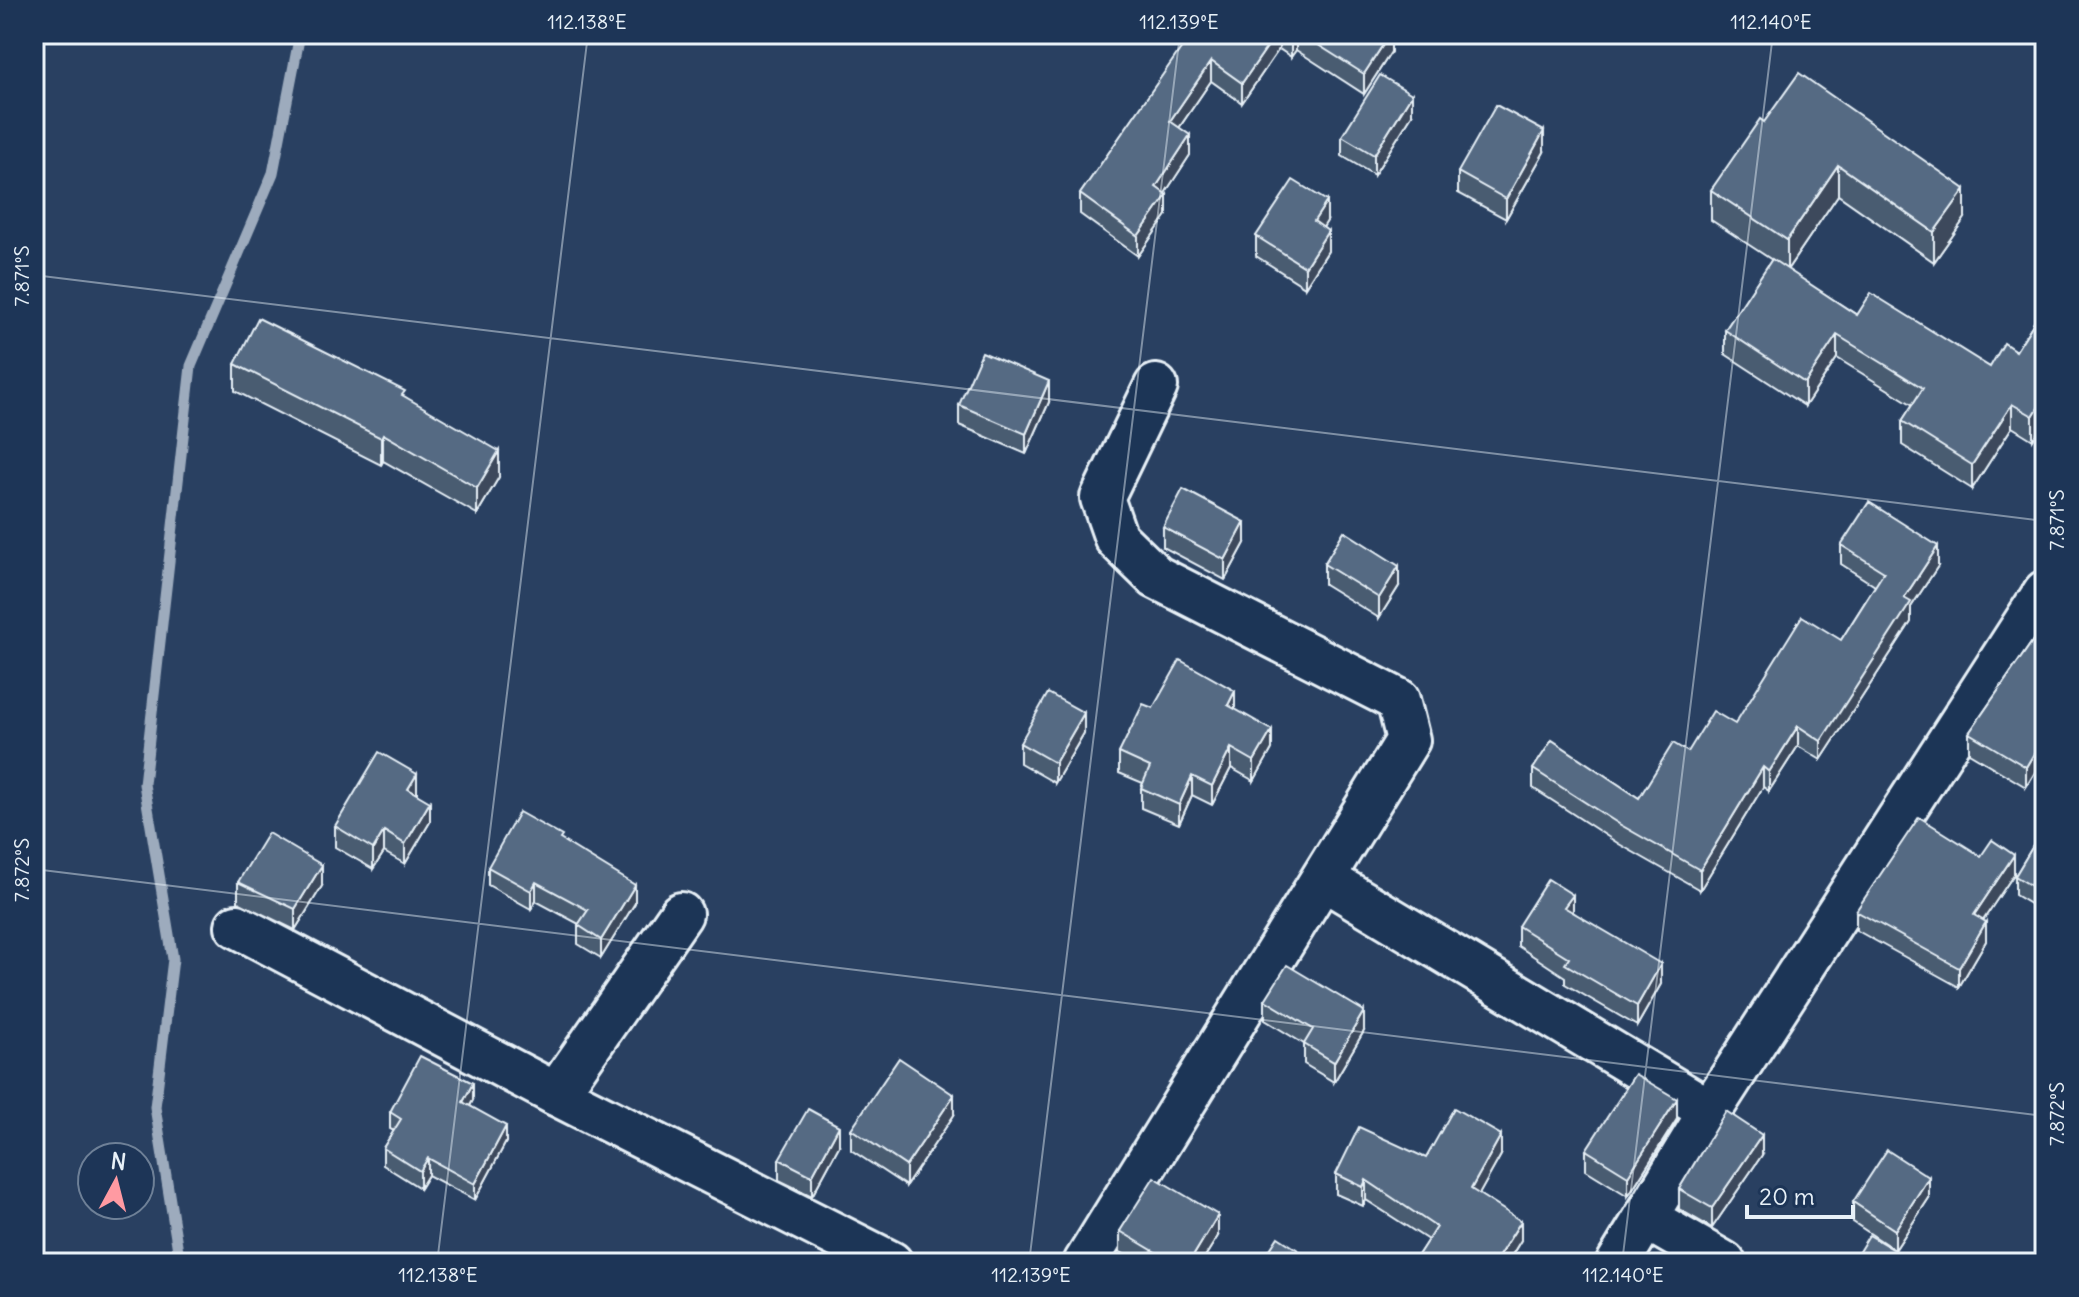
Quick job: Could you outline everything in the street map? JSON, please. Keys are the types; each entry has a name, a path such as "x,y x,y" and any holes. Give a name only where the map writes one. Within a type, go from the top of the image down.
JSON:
{"street":[{"path":"1085,1263 1408,740 1398,700 1156,577 1116,538 1102,498 1156,386"},
{"path":"1618,1263 1710,1111 2045,592"},
{"path":"1324,879 1710,1111"},
{"path":"556,1094 681,914"},
{"path":"237,926 556,1094 891,1263"},
{"path":"1646,1218 1724,1263"}],"building":[{"path":"1191,34 1276,34 1242,83 1211,61 1170,121 1190,135 1156,187 1167,195 1138,236 1080,194"},
{"path":"1301,34 1390,34 1364,74"},
{"path":"1799,73 1965,189 1934,232 1838,165 1787,240 1711,190 1760,119 1764,122"},
{"path":"1380,75 1412,94 1374,155 1342,136"},
{"path":"1496,105 1544,131 1506,199 1458,172"},
{"path":"1293,180 1327,201 1314,221 1328,231 1305,267 1256,236"},
{"path":"1772,259 1857,315 1871,293 1990,367 2004,343 2016,351 2045,305 2045,397 2033,416 2012,404 1972,465 1902,421 1923,388 1837,335 1805,383 1725,330"},
{"path":"258,318 405,391 402,395 499,451 477,488 383,434 381,438 235,364"},
{"path":"982,352 1049,381 1026,434 959,405"},
{"path":"1183,489 1245,522 1225,560 1163,527"},
{"path":"1869,502 1938,546 1904,598 1911,602 1821,741 1798,726 1769,772 1763,767 1700,870 1619,824 1533,769 1552,740 1639,798 1673,743 1688,752 1713,711 1735,724 1802,616 1841,640 1884,572 1841,545"},
{"path":"1344,531 1399,566 1379,598 1324,564"},
{"path":"2045,623 2045,735 2026,767 1969,733"},
{"path":"1180,660 1235,691 1228,705 1272,730 1254,761 1231,748 1212,786 1192,776 1179,805 1141,788 1150,767 1119,753 1143,704 1153,708"},
{"path":"1048,693 1084,713 1055,763 1020,743"},
{"path":"379,752 417,774 408,789 430,802 405,844 384,831 373,849 335,826"},
{"path":"519,812 562,836 560,839 635,885 601,940 578,925 588,910 536,882 531,891 488,867"},
{"path":"1919,817 1981,856 1992,840 2014,855 1974,915 1986,922 1959,968 1856,911"},
{"path":"2045,826 2045,894 2015,876"},
{"path":"268,833 322,865 295,909 238,882"},
{"path":"1548,879 1573,895 1564,907 1661,964 1637,1006 1565,964 1569,958 1518,926"},
{"path":"1287,965 1364,1011 1334,1062 1304,1044 1313,1029 1265,1000"},
{"path":"420,1056 473,1083 463,1102 506,1126 475,1184 428,1158 420,1171 383,1148 401,1119 390,1112"},
{"path":"899,1058 954,1095 906,1166 851,1129"},
{"path":"1635,1074 1677,1099 1628,1176 1586,1150"},
{"path":"1454,1108 1501,1135 1471,1189 1521,1221 1495,1262 1490,1258 1487,1263 1413,1263 1436,1227 1366,1180 1363,1187 1336,1174 1359,1127 1426,1158"},
{"path":"808,1109 839,1126 812,1176 779,1159"},
{"path":"1726,1111 1762,1135 1712,1208 1679,1189"},
{"path":"1887,1150 1929,1177 1895,1230 1853,1202"},
{"path":"1154,1177 1218,1215 1189,1263 1174,1263 1120,1231"},
{"path":"1869,1235 1916,1263 1852,1263"},
{"path":"1278,1237 1318,1263 1261,1263"},
{"path":"1637,1257 1647,1263 1630,1263"}],"waterway":[{"path":"180,1263 155,1107 173,959 144,784 191,366 273,173 300,34"}]}
